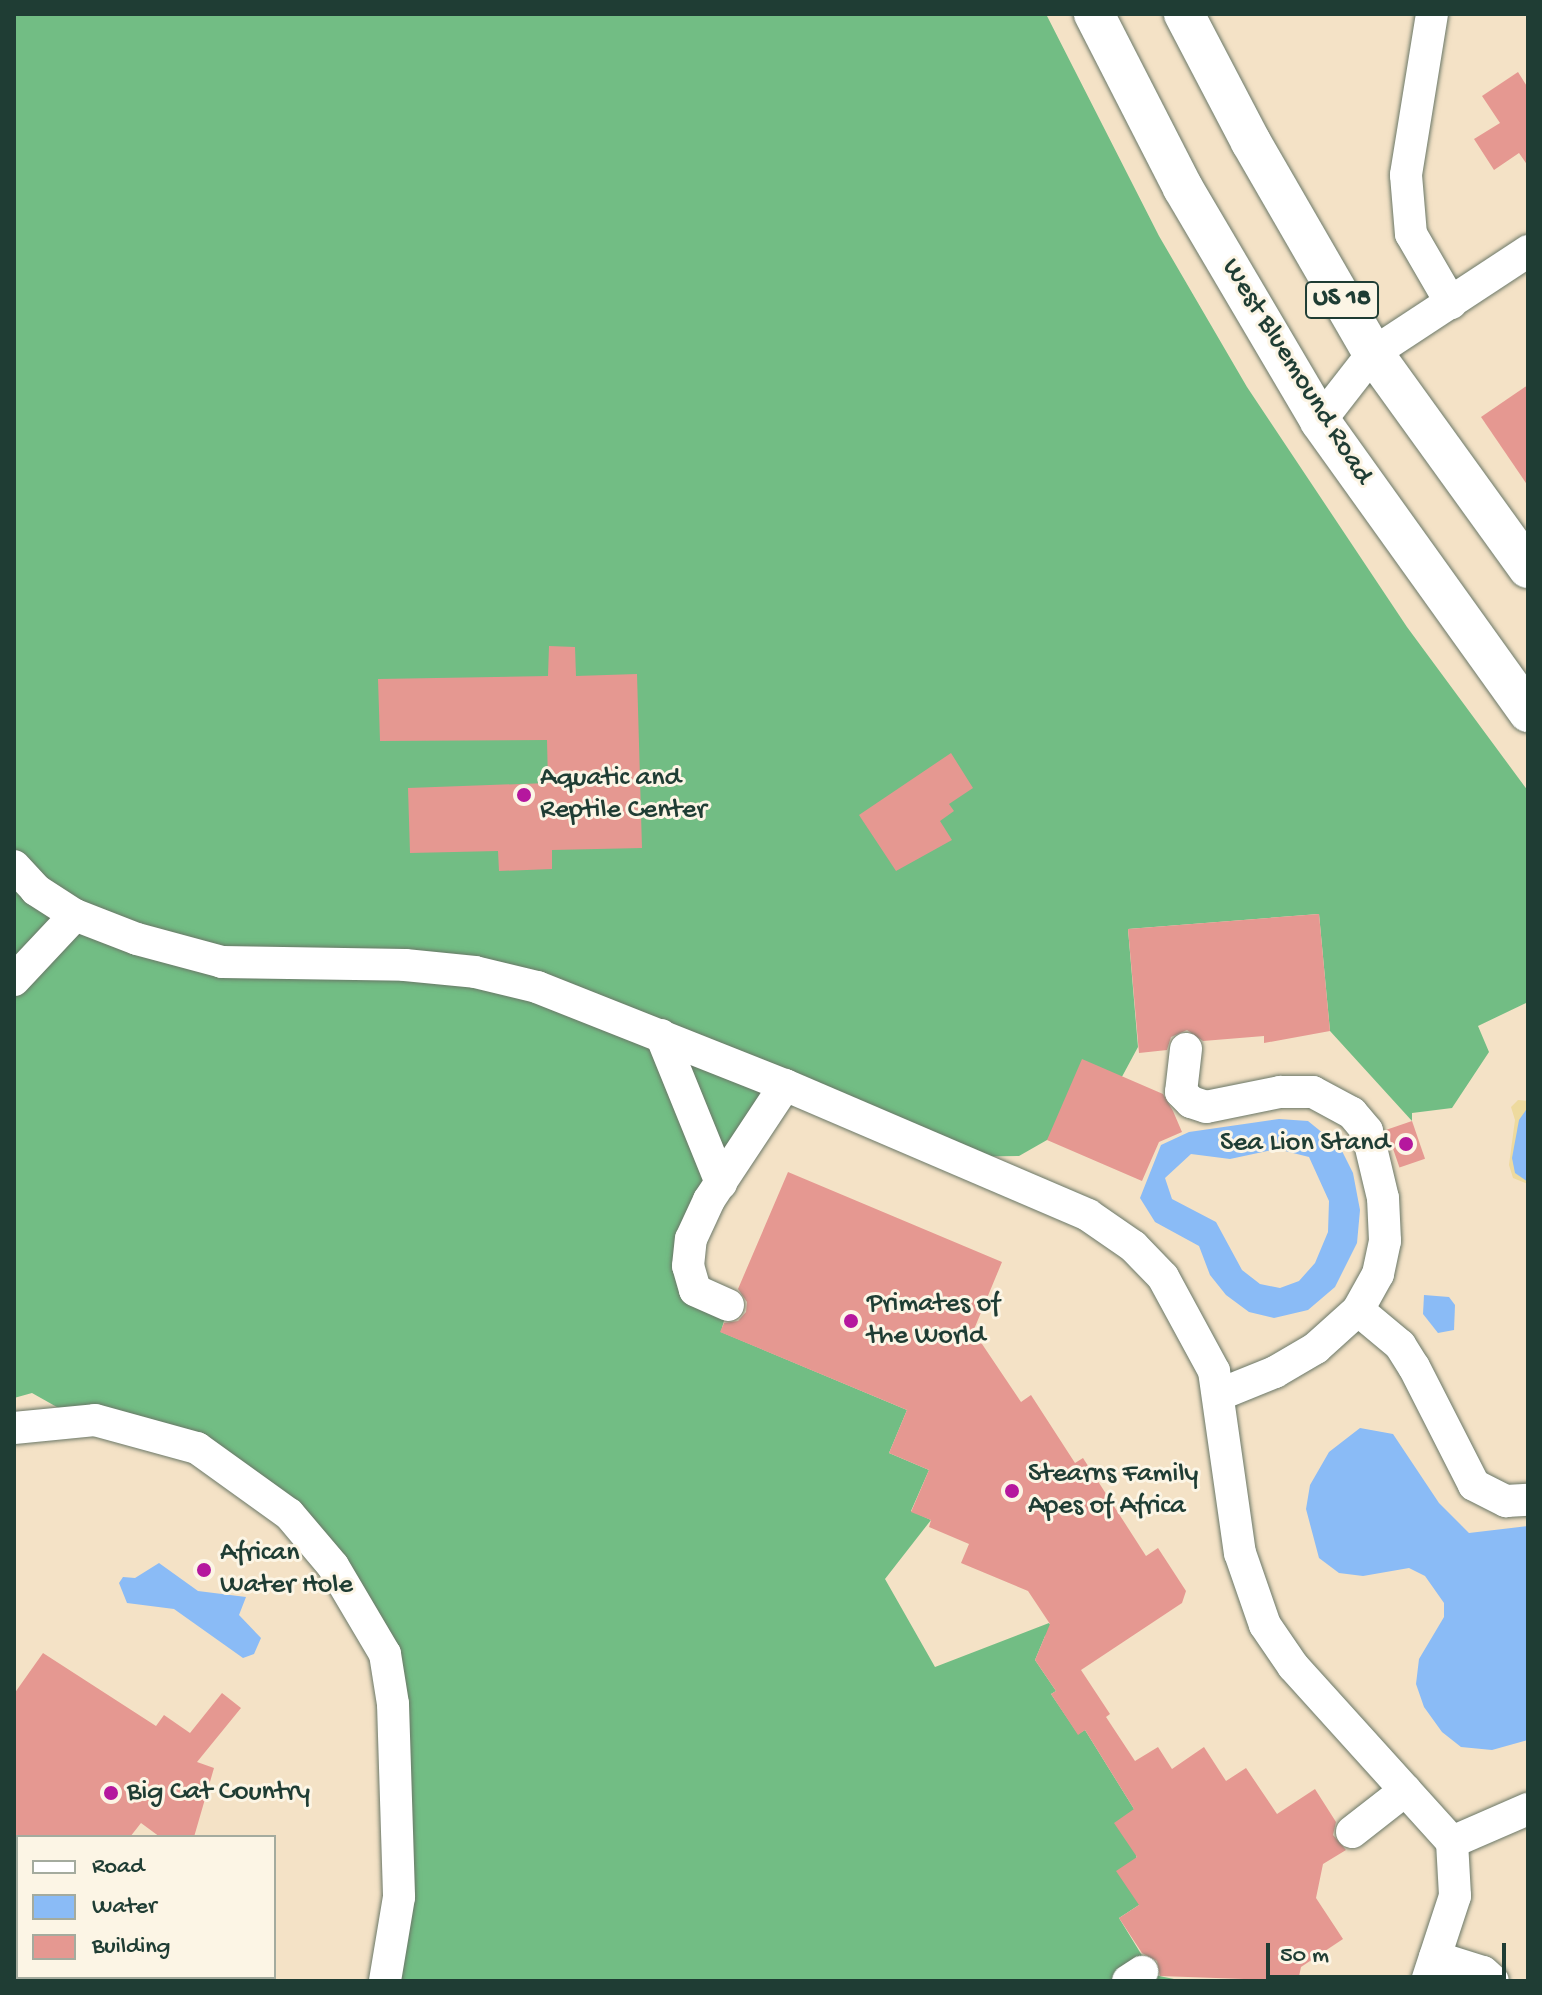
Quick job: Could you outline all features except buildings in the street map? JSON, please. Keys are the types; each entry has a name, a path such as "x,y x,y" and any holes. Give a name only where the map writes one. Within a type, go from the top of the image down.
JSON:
{"main road":[{"name":"West Bluemound Road","path":"1094,14 1183,188 1320,421 1528,712"},
{"name":"US 18","path":"1184,14 1373,353 1528,568"}],"street":[{"path":"1432,14 1406,175 1411,234 1451,303"},
{"path":"1320,421 1373,353 1528,251"},
{"path":"14,866 36,890 75,915 137,939 222,962 405,965 475,972 537,987 785,1085 1088,1215 1123,1239 1163,1277 1190,1319 1218,1395 1240,1553 1265,1625 1293,1666 1452,1842 1455,1896 1431,1969 1483,1972 1493,1981"},
{"path":"14,980 75,915"},
{"path":"661,1035 721,1183"},
{"path":"1186,1049 1181,1092 1191,1102 1206,1107 1280,1092 1313,1092 1352,1113 1367,1131 1383,1198 1385,1241 1378,1274 1358,1310 1289,1364 1218,1395"},
{"path":"728,1305 695,1290 688,1266 691,1239 721,1183 785,1085"},
{"path":"1358,1310 1400,1345 1474,1485 1506,1501 1528,1500"},
{"path":"14,1428 95,1420 160,1434 214,1455 289,1514 333,1566 385,1654 393,1704 399,1897 385,1981"},
{"path":"1352,1832 1406,1790"},
{"path":"1452,1842 1528,1809"}],"green space":[{"path":"14,14 1046,14 1159,236 1247,387 1407,627 1528,791 1528,1002 1478,1026 1489,1052 1452,1108 1412,1113 1412,1121 1330,1031 1319,914 1128,929 1138,1047 1096,1125 1047,1140 1019,1156 952,1157 785,1085 721,1183 695,1290 728,1305 721,1332 907,1410 889,1453 929,1470 911,1511 931,1520 885,1579 935,1667 1049,1623 1054,1630 1045,1636 1035,1660 1056,1691 1051,1694 1078,1734 1085,1730 1134,1809 1139,1905 1119,1918 1154,1975 1184,1981 385,1981 393,1704 333,1566 236,1474 87,1424 32,1393 14,1398"}],"sand":[{"path":"1518,1100 1528,1101 1528,1184 1513,1178 1509,1165 1515,1120 1511,1107"}],"water":[{"path":"1528,1107 1528,1182 1515,1173 1512,1158 1519,1120"},
{"path":"1279,1119 1308,1121 1340,1147 1353,1173 1360,1210 1357,1243 1335,1287 1308,1310 1274,1318 1249,1312 1226,1295 1210,1275 1199,1246 1155,1222 1140,1198 1161,1145 1189,1132","holes":["1277,1149 1309,1157 1329,1201 1328,1232 1315,1263 1299,1281 1280,1288 1260,1284 1242,1270 1216,1222 1172,1199 1165,1178 1191,1154 1230,1159"]},
{"path":"1424,1295 1449,1297 1455,1305 1454,1330 1438,1333 1423,1314"},
{"path":"1360,1428 1393,1434 1439,1503 1469,1533 1528,1526 1528,1740 1492,1750 1461,1747 1442,1732 1424,1707 1416,1684 1419,1659 1444,1617 1444,1603 1425,1576 1409,1568 1363,1576 1339,1573 1319,1558 1306,1509 1310,1485 1329,1452"},
{"path":"159,1563 198,1591 246,1597 239,1615 261,1638 254,1654 243,1658 174,1609 127,1603 119,1583 123,1577 135,1578"}],"place":[{"name":"Aquatic and Reptile Center","path":"524,795"},
{"name":"Sea Lion Stand","path":"1406,1144"},
{"name":"Primates of the World","path":"851,1321"},
{"name":"Stearns Family Apes of Africa","path":"1012,1491"},
{"name":"African Water Hole","path":"204,1570"},
{"name":"Big Cat Country","path":"111,1793"}]}
